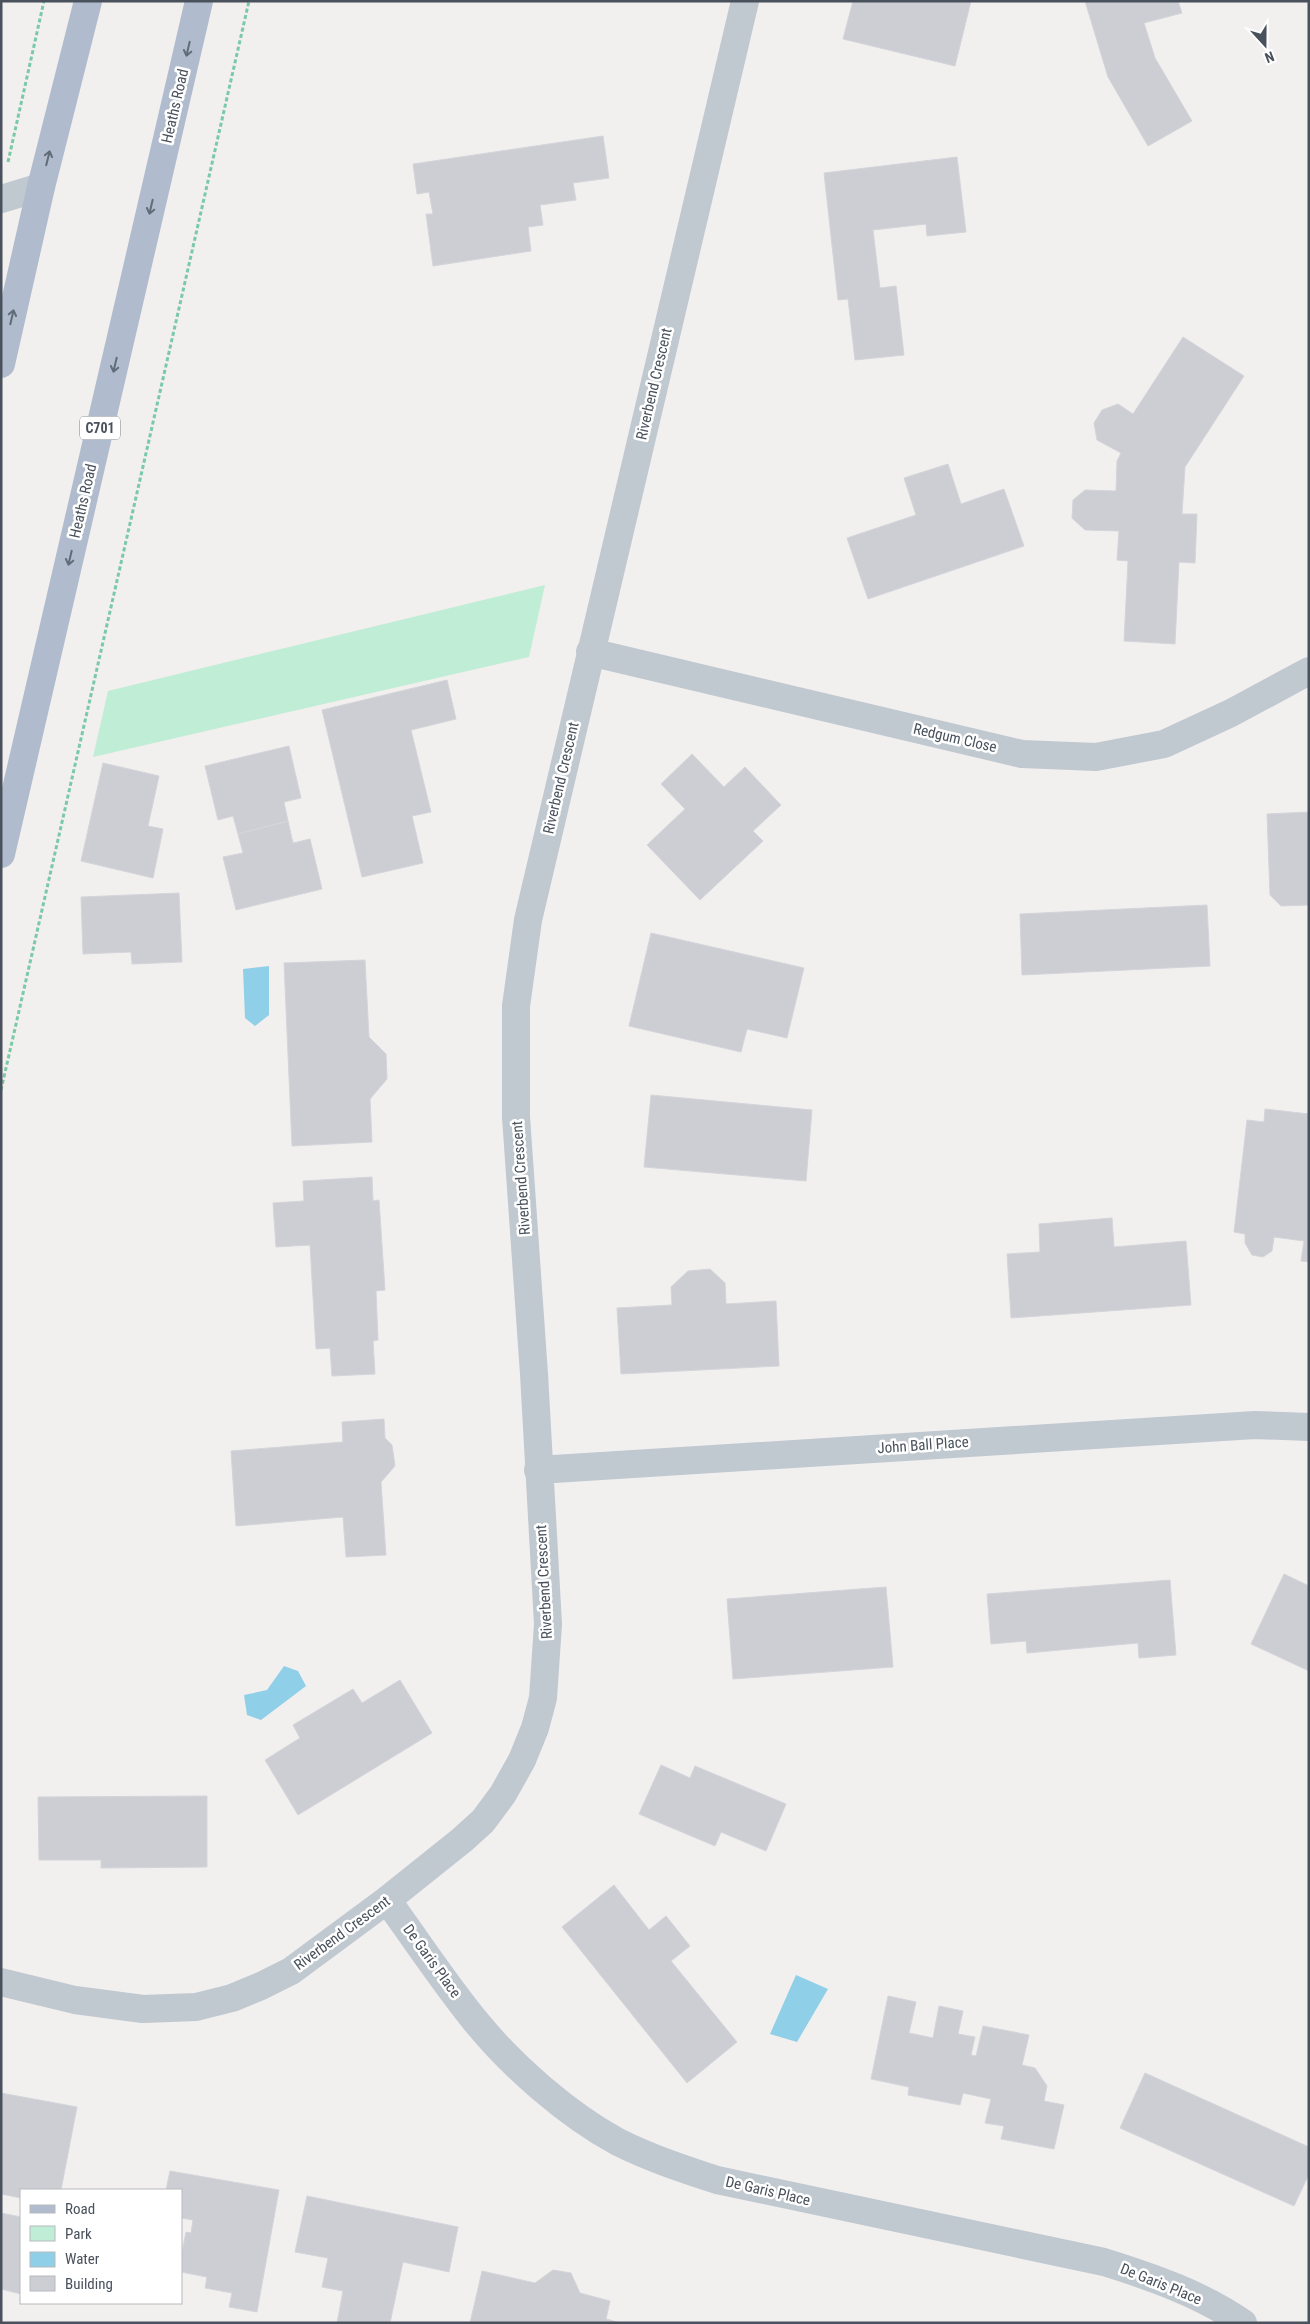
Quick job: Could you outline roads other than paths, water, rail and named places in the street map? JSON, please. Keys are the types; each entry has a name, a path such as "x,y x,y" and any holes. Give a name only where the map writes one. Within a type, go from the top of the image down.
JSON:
{"main road":[{"path":"1,364 41,187 88,1"},
{"name":"Heaths Road","path":"1,854 199,1"}],"street":[{"name":"Riverbend Crescent","path":"1,1982 75,2000 116,2007 166,2010 232,1998 291,1971 387,1900 483,1821 503,1794 522,1760 535,1728 543,1698 548,1648 534,1374 516,1117 516,1006 528,920 745,1"},
{"path":"1,199 41,187"},
{"name":"Redgum Close","path":"590,652 1022,754 1096,757 1164,744 1231,713 1309,671"},
{"name":"John Ball Place","path":"538,1470 1255,1425 1309,1427"},
{"name":"De Garis Place","path":"387,1900 477,2023 507,2055 542,2087 579,2116 618,2141 665,2163 717,2180 1104,2262 1156,2278 1202,2300 1243,2323"}],"water":[{"path":"269,966 269,1015 255,1026 245,1018 243,969"},
{"path":"284,1666 298,1671 306,1686 261,1720 247,1715 244,1695 267,1690"},
{"path":"796,1975 828,1989 797,2042 770,2034"}]}
